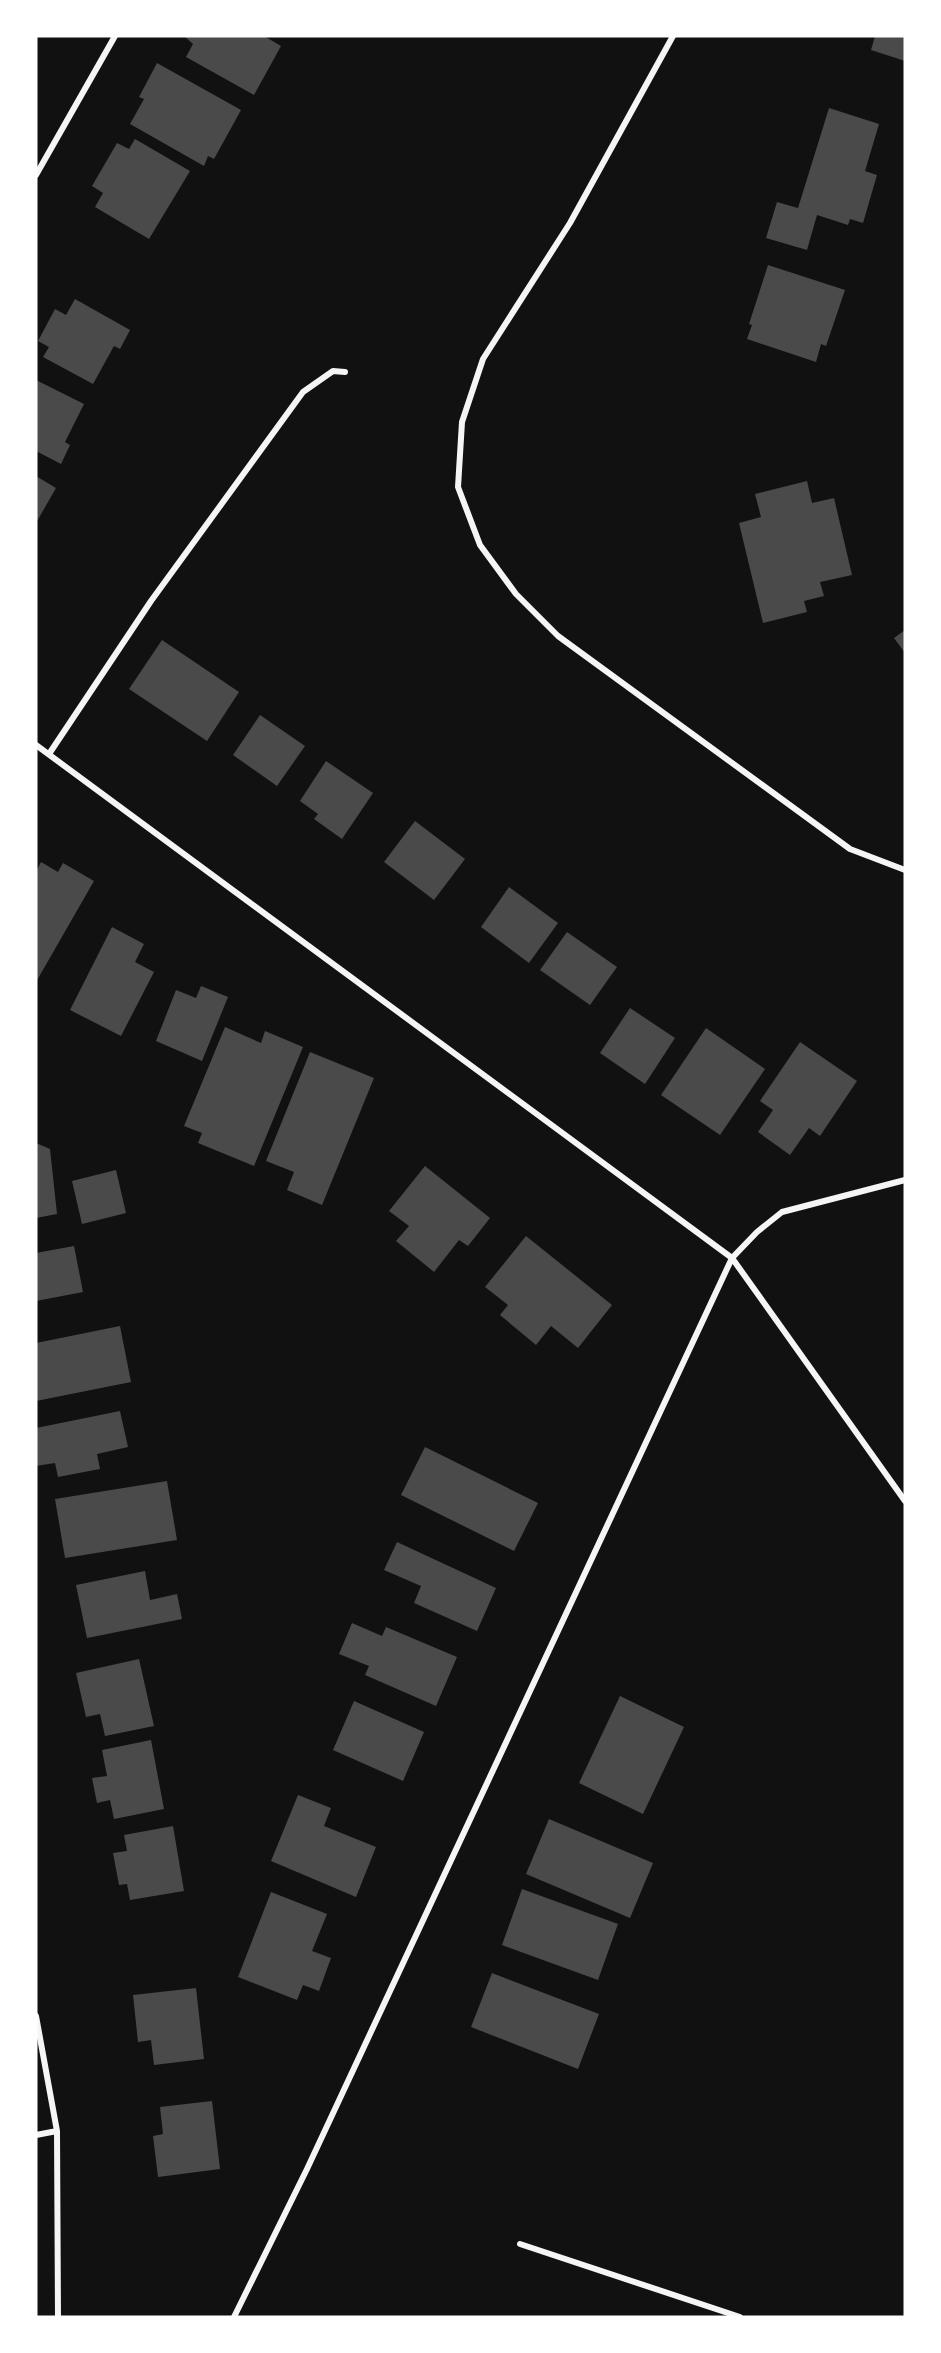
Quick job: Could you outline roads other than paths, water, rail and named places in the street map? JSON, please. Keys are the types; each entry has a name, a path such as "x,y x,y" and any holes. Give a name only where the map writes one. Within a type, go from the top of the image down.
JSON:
{"street":[{"path":"36,175 115,36"},
{"path":"673,36 570,223 483,359 462,422 458,486 480,545 516,594 558,636 849,849 905,870"},
{"path":"49,754 151,601 303,392 333,370 345,372"},
{"path":"36,745 732,1258 905,1501"},
{"path":"234,2317 307,2169 732,1258 757,1232 782,1212 905,1180"},
{"path":"36,2016 57,2131 58,2317"},
{"path":"36,2135 57,2131"},
{"path":"519,2244 740,2317"}]}
